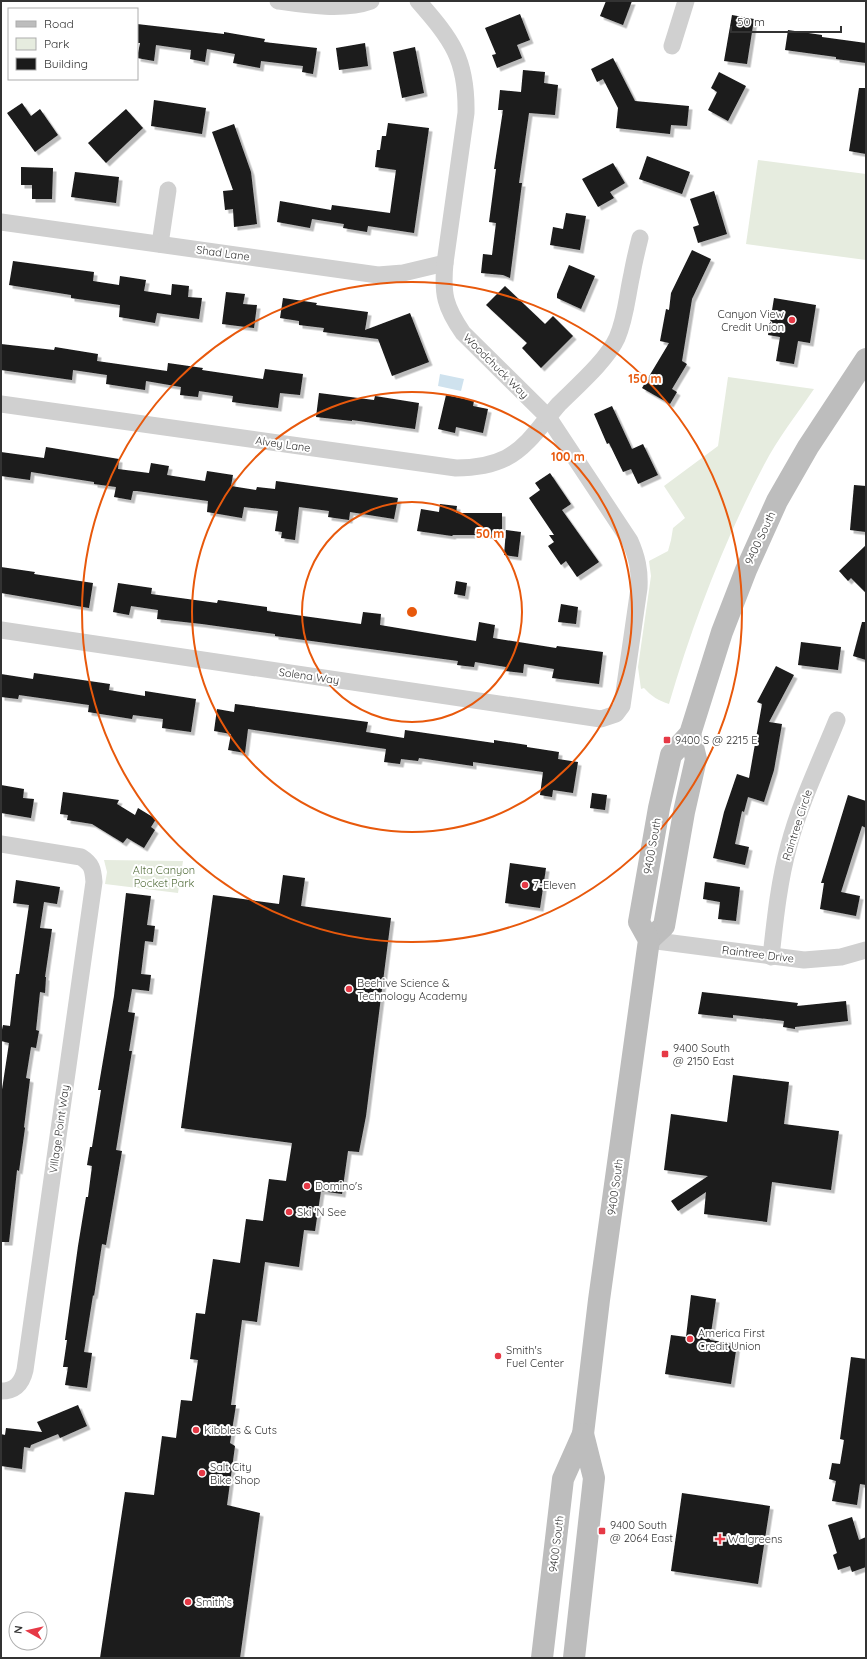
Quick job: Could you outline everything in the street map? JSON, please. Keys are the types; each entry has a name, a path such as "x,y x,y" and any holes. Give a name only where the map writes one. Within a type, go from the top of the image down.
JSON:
{"main road":[{"name":"9400 South","path":"542,1658 563,1479 583,1434 600,1292 649,940 664,926 684,812 696,759 690,734 722,632 746,570 777,502 808,447 866,359"},
{"name":"9400 South","path":"574,1658 594,1478 583,1434"}],"street":[{"path":"278,1 321,6 346,5 371,1"},
{"name":"Woodchuck Way","path":"418,1 439,24 452,44 461,67 466,90 466,113 443,281 445,299 452,317 463,333 548,417 630,540 637,556 640,572 640,588 622,706 616,714"},
{"path":"672,46 686,1"},
{"path":"160,244 168,190"},
{"name":"Shad Lane","path":"1,222 378,275 403,273 445,263"},
{"name":"Alvey Lane","path":"1,404 456,468 473,468 491,464 507,457 535,434 548,417 604,357 616,340 625,318 632,274 640,238"},
{"name":"Solena Way","path":"1,630 601,719 616,714"},
{"name":"Raintree Circle","path":"771,957 781,879 788,846 799,814 837,720"},
{"name":"Village Point Way","path":"1,844 81,856 89,862 93,871 94,882 26,1370 22,1380 16,1387 7,1391 1,1391"},
{"name":"Raintree Drive","path":"649,940 771,957 804,960 841,956 866,950"}],"green space":[{"path":"758,160 866,174 866,260 746,244"},
{"path":"728,377 814,389 769,455 749,494 710,582 688,643 669,704 655,698 644,688 641,689 638,667 651,576 649,561 668,551 673,528 685,518 664,486 718,446"},
{"name":"Alta Canyon Pocket Park","path":"104,860 183,861 178,893 105,884 107,872"}],"water":[{"path":"440,374 464,379 461,391 438,386"}],"building":[{"path":"606,1 632,1 623,25 600,16"},
{"path":"520,14 530,40 517,45 522,58 497,68 492,55 496,54 485,28"},
{"path":"732,15 754,19 747,64 724,61"},
{"path":"138,24 224,34 224,32 265,39 264,42 317,48 313,74 302,72 303,66 261,61 260,68 233,63 235,54 207,49 205,62 190,59 191,50 156,45 154,61 138,58 140,43 138,43"},
{"path":"788,30 822,35 822,37 866,43 866,63 785,50"},
{"path":"365,43 368,66 339,70 336,48"},
{"path":"415,47 424,93 402,98 393,52"},
{"path":"613,58 635,101 689,106 687,126 671,125 670,134 616,128 618,108 603,79 597,82 591,69"},
{"path":"523,70 545,72 544,83 558,85 555,115 529,113 519,183 522,183 510,278 503,275 481,273 483,254 492,255 496,223 489,222 496,169 494,169 503,110 498,110 500,90 521,92"},
{"path":"719,72 746,86 728,121 708,110 717,92 711,88"},
{"path":"859,88 866,88 866,154 849,151"},
{"path":"154,100 206,108 202,134 151,126"},
{"path":"22,103 31,116 40,109 58,135 35,152 7,113"},
{"path":"126,109 143,128 106,163 88,143"},
{"path":"388,123 429,128 414,233 368,226 367,232 343,228 344,224 312,219 310,228 277,222 280,201 331,210 332,205 390,213 396,170 375,167 377,150 380,150 382,136 386,136"},
{"path":"234,124 251,172 257,224 234,227 233,209 225,210 223,191 233,190 212,132"},
{"path":"647,156 690,172 682,194 639,179"},
{"path":"613,163 625,183 610,192 614,198 598,207 582,179"},
{"path":"21,167 53,168 52,199 32,199 32,185 21,185"},
{"path":"75,172 119,177 116,203 71,197"},
{"path":"714,191 727,234 698,243 693,227 699,225 690,199"},
{"path":"566,213 586,216 580,250 550,245 553,227 563,229"},
{"path":"692,250 711,259 692,299 682,361 687,364 672,389 677,392 670,404 642,388 669,343 660,341 666,309 669,310 671,293"},
{"path":"13,261 94,272 93,281 119,285 120,276 146,280 144,291 171,295 172,284 189,286 188,297 202,298 199,319 157,313 155,323 119,317 120,305 71,298 71,295 9,285"},
{"path":"569,265 595,276 581,309 557,298 557,294"},
{"path":"505,286 545,324 553,316 573,336 541,368 522,348 527,343 486,305"},
{"path":"226,292 245,294 243,304 257,305 254,328 222,324"},
{"path":"283,298 317,303 316,305 368,312 365,330 410,313 429,362 392,376 378,339 323,332 324,328 299,325 299,321 280,318"},
{"name":"Canyon View Credit Union","path":"774,298 816,305 810,343 798,341 794,364 776,361 780,337 768,335"},
{"path":"1,344 54,350 55,347 98,354 97,361 167,371 168,363 203,368 202,370 263,379 265,369 303,374 300,395 280,393 278,408 232,402 233,396 199,391 198,397 180,395 181,387 146,381 145,390 106,384 107,375 73,370 72,380 1,370"},
{"path":"319,393 374,400 375,396 419,403 415,429 352,420 316,417"},
{"path":"446,395 474,401 473,406 488,409 483,433 456,427 455,433 438,429"},
{"path":"612,406 632,449 643,444 658,475 638,484 631,469 623,472 609,443 607,444 594,414"},
{"path":"46,447 119,459 118,469 149,473 151,463 169,466 167,475 205,481 207,471 233,475 231,486 256,490 257,487 275,489 276,481 398,498 394,519 350,512 349,520 328,517 329,511 299,507 295,540 281,538 282,532 275,531 278,511 244,507 242,518 207,512 208,501 137,491 133,491 131,500 114,497 116,487 94,484 94,482 31,472 30,480 1,476 1,452 44,458"},
{"path":"550,473 571,504 562,510 599,562 577,577 566,561 561,565 548,546 554,542 549,535 554,535 529,498 540,490 535,483"},
{"path":"854,485 866,486 866,532 850,530"},
{"path":"440,504 457,506 456,513 502,513 502,535 452,536 417,531 421,509 439,512"},
{"path":"506,530 521,532 518,557 504,555"},
{"path":"866,545 866,593 851,578 848,581 839,571"},
{"path":"1,567 35,572 34,574 93,583 89,608 1,593"},
{"path":"456,581 467,583 465,596 454,594"},
{"path":"118,583 152,588 151,594 217,603 218,600 267,607 267,611 361,624 363,612 381,614 380,625 476,641 479,622 495,625 493,638 556,648 557,646 603,652 599,684 552,678 554,669 524,664 523,673 505,671 506,667 475,662 474,667 457,665 458,661 275,636 275,634 157,619 158,610 131,606 129,615 113,612"},
{"path":"561,604 578,607 576,624 558,622"},
{"path":"862,622 866,622 866,660 853,656"},
{"path":"801,642 841,647 838,670 798,665"},
{"path":"776,666 794,675 769,722 782,724 774,770 764,802 748,797 744,812 742,811 735,844 749,847 745,865 713,858 724,812 737,774 749,778 762,704 757,702"},
{"path":"34,673 110,684 109,690 145,696 145,691 196,699 191,732 162,728 163,719 133,715 132,719 88,712 89,705 19,695 18,699 1,697 1,674 33,679"},
{"path":"235,704 368,722 366,732 404,738 405,730 494,743 494,740 559,752 558,759 578,762 573,793 553,790 552,797 540,795 543,772 473,762 473,766 419,758 418,761 401,759 400,764 384,762 386,749 248,729 245,753 228,750 231,734 214,731 217,709 234,712"},
{"path":"1,785 24,789 23,798 34,799 31,818 1,813"},
{"path":"63,792 119,800 117,804 135,815 138,808 156,819 151,827 155,830 144,848 127,838 123,843 92,824 67,820 68,815 60,814"},
{"path":"592,793 607,795 605,810 590,808"},
{"path":"848,795 866,801 866,828 862,826 841,892 860,896 856,916 820,909 824,883 821,883"},
{"name":"7-Eleven","path":"510,863 546,868 540,908 505,903"},
{"path":"283,875 305,878 301,906 391,918 366,1116 359,1152 348,1151 342,1194 321,1191 315,1231 304,1230 299,1267 265,1262 257,1322 242,1320 231,1405 236,1405 230,1443 235,1446 227,1505 260,1513 240,1658 100,1658 125,1492 154,1495 162,1436 176,1438 181,1400 192,1401 198,1360 190,1359 196,1313 205,1314 213,1259 240,1263 246,1219 263,1221 269,1179 286,1181 292,1143 181,1128 213,895 279,904"},
{"path":"16,880 60,887 57,904 44,902 40,928 52,929 45,977 45,993 40,992 36,1030 39,1031 36,1048 31,1047 26,1078 30,1079 25,1128 19,1171 17,1170 9,1242 1,1242 1,1096 9,1043 1,1041 1,1034 3,1025 10,1026 16,974 19,974 29,905 13,903"},
{"path":"705,882 740,887 736,921 718,919 720,902 703,899"},
{"path":"126,893 151,896 147,925 155,926 153,942 145,941 141,974 151,975 149,991 132,989 128,1012 135,1013 129,1051 132,1051 116,1150 122,1151 106,1245 102,1244 84,1352 92,1353 87,1388 65,1385 68,1367 63,1367 67,1340 65,1340 78,1246 86,1197 88,1197 92,1166 87,1165 90,1147 92,1147 101,1090 98,1090 114,996"},
{"path":"702,992 798,1003 797,1006 846,1001 848,1021 795,1027 795,1029 783,1027 784,1021 733,1015 733,1018 698,1014"},
{"path":"733,1075 789,1082 784,1124 839,1131 831,1190 772,1182 767,1222 704,1214 706,1192 678,1211 671,1201 708,1176 664,1170 671,1114 727,1122"},
{"name":"America First Credit Union","path":"691,1295 716,1299 710,1340 737,1344 731,1384 665,1374 671,1335 686,1337"},
{"path":"851,1357 866,1359 866,1485 860,1484 857,1505 832,1501 836,1481 829,1479 832,1463 840,1464 844,1440 840,1439"},
{"path":"78,1405 87,1426 60,1438 58,1434 31,1445 30,1448 24,1447 22,1469 1,1466 1,1434 5,1435 6,1428 42,1432 37,1422"},
{"name":"Walgreens","path":"682,1493 770,1506 758,1584 671,1571"},
{"path":"852,1517 859,1540 866,1537 866,1567 852,1572 850,1566 838,1570 833,1555 837,1553 828,1525"}],"place":[{"name":"Canyon View Credit Union","path":"792,320"},
{"name":"9400 S @ 2215 E","path":"667,740"},
{"name":"7-Eleven","path":"525,885"},
{"name":"Beehive Science & Technology Academy","path":"349,989"},
{"name":"9400 South @ 2150 East","path":"665,1054"},
{"name":"Domino's","path":"307,1186"},
{"name":"Ski 'N See","path":"289,1212"},
{"name":"America First Credit Union","path":"690,1339"},
{"name":"Smith's Fuel Center","path":"498,1356"},
{"name":"Kibbles & Cuts","path":"196,1430"},
{"name":"Salt City Bike Shop","path":"202,1473"},
{"name":"9400 South @ 2064 East","path":"602,1531"},
{"name":"Walgreens","path":"720,1539"},
{"name":"Smith's","path":"188,1602"}]}
